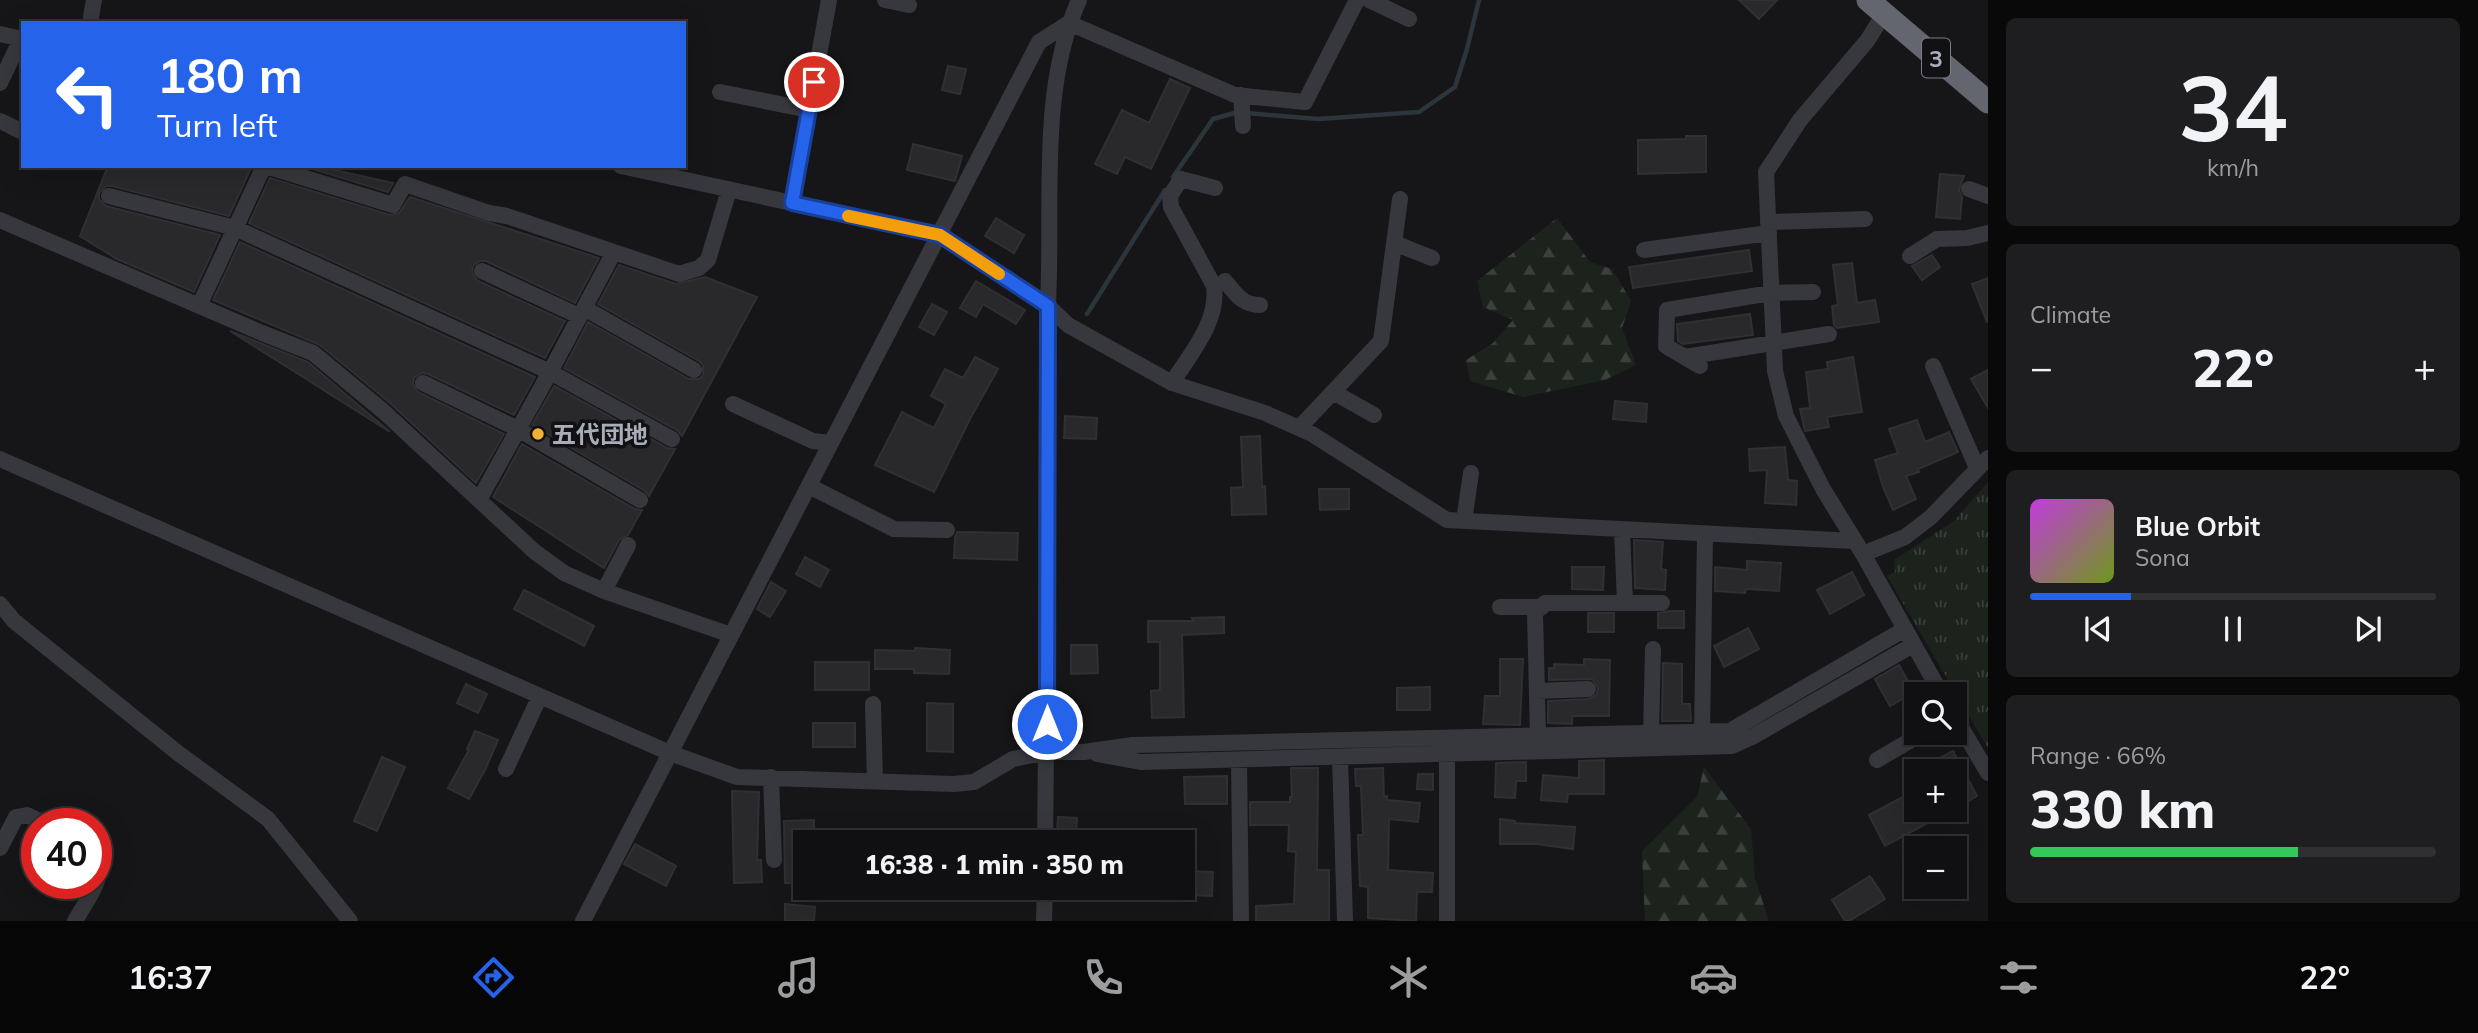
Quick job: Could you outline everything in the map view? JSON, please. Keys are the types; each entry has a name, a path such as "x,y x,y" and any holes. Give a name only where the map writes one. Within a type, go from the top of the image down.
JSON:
{"highway":[{"name":"3","path":"1876,7 1988,102"}],"street":[{"path":"90,21 94,0"},
{"path":"792,203 829,0"},
{"path":"885,0 909,5"},
{"path":"1045,830 1048,306 1052,125 1060,57 1069,23 1079,0"},
{"path":"1069,23 1241,98 1305,102 1359,0 1409,19"},
{"path":"1876,7 1867,41 1800,120 1766,172 1775,371 1786,416 1934,682"},
{"path":"583,921 1040,42 1069,23"},
{"path":"0,34 21,39"},
{"path":"0,83 21,41"},
{"path":"720,92 809,110"},
{"path":"1241,98 1243,124"},
{"path":"0,121 21,131"},
{"path":"199,306 264,168"},
{"path":"272,168 393,205 405,184 679,274 699,268 708,260 729,190"},
{"path":"630,168 940,235 1048,306 1068,325 1172,383 1265,413 1312,434 1447,520 1706,534 1858,547 1905,537 1931,517 1982,463 1933,366"},
{"path":"1215,188 1181,179 1170,197 1171,207 1220,285 1243,302 1260,305"},
{"path":"1969,189 1988,196"},
{"path":"109,196 235,228 550,372 671,439"},
{"path":"1299,428 1381,341 1400,200"},
{"path":"1644,250 1768,228 1865,219"},
{"path":"0,220 313,353 383,411 535,552 565,573 604,591 731,635"},
{"path":"1910,257 1937,239 1967,238 1988,233"},
{"path":"1394,243 1432,258"},
{"path":"479,500 614,252"},
{"path":"1172,383 1212,319 1220,285 1238,270"},
{"path":"482,271 581,312 694,370"},
{"path":"1700,366 1667,346 1667,310 1772,293 1812,292"},
{"path":"1685,357 1829,334"},
{"path":"423,383 517,429 640,500"},
{"path":"1334,392 1374,415"},
{"path":"733,404 813,442 831,443"},
{"path":"0,459 670,753 737,777 954,784 974,782 1013,759 1047,752 1084,752 1133,745 1702,733 1730,730 1905,629"},
{"path":"1464,522 1471,473"},
{"path":"809,486 894,529 947,530"},
{"path":"1622,530 1625,603"},
{"path":"1702,733 1706,534"},
{"path":"604,591 628,545"},
{"path":"1538,736 1535,613 1545,603 1662,603"},
{"path":"0,604 15,621 156,735 268,819 350,921"},
{"path":"1500,607 1542,607"},
{"path":"1084,752 1141,762 1732,746 1913,645"},
{"path":"1651,733 1653,649"},
{"path":"1537,691 1588,689"},
{"path":"506,769 540,696"},
{"path":"873,704 875,781"},
{"path":"1967,737 1988,773"},
{"path":"1877,760 1904,744"},
{"path":"1447,755 1447,921"},
{"path":"1340,757 1345,921"},
{"path":"1239,760 1241,921"},
{"path":"771,777 774,860"},
{"path":"0,848 16,817 21,816"},
{"path":"75,921 88,899"},
{"path":"1044,921 1045,900"}],"green space":[{"path":"1557,218 1590,262 1612,269 1631,301 1622,328 1636,365 1605,380 1523,397 1470,381 1466,360 1493,343 1513,320 1483,307 1477,281"},
{"path":"1988,482 1988,748 1967,712 1967,682 1949,682 1887,576 1895,572 1894,560 1954,521"},
{"path":"1704,767 1751,829 1755,878 1769,921 1645,921 1642,851 1697,797"}],"building":[{"path":"1739,0 1777,0 1759,19"},
{"path":"948,66 966,69 960,94 942,90"},
{"path":"1170,79 1190,88 1151,169 1125,157 1117,174 1095,164 1122,110 1149,123"},
{"path":"1686,136 1706,136 1706,172 1638,174 1638,140 1686,139"},
{"path":"913,144 962,156 955,181 907,170"},
{"path":"107,168 251,168 229,216 112,186 106,186 99,193 99,199 106,206 220,235 194,292 117,259 80,236"},
{"path":"310,168 325,168 393,183 388,192"},
{"path":"1940,174 1964,176 1959,190 1962,197 1960,219 1936,217"},
{"path":"270,178 390,215 399,213 410,197 599,258 575,303 486,261 480,261 473,266 472,273 478,281 565,321 545,358 249,223"},
{"path":"996,218 1024,235 1014,253 985,236"},
{"path":"240,242 535,377 514,415 428,374 422,373 414,378 413,384 418,392 504,434 476,483 390,403 320,345 213,300"},
{"path":"1749,250 1752,271 1633,288 1629,267"},
{"path":"1932,255 1940,267 1922,280 1912,266"},
{"path":"1852,263 1857,303 1875,300 1879,322 1837,328 1834,325 1832,306 1838,305 1833,265"},
{"path":"619,265 676,284 705,277 757,297 682,436 677,430 564,368 588,322 689,379 699,379 703,375 703,365 699,361 598,304"},
{"path":"1988,278 1988,322 1987,322 1972,284"},
{"path":"976,281 1025,310 1016,324 983,304 976,317 960,308"},
{"path":"932,304 947,312 934,335 919,327"},
{"path":"1750,314 1753,335 1683,344 1678,341 1677,324"},
{"path":"230,331 308,362 390,432"},
{"path":"975,357 998,369 934,492 875,465 902,412 934,428 946,404 931,396 945,369 963,378"},
{"path":"1853,357 1862,412 1827,417 1829,427 1805,431 1800,409 1810,408 1806,372 1828,369 1827,362"},
{"path":"1988,370 1988,408 1971,379"},
{"path":"554,386 667,448 675,449 649,496 645,491 532,425"},
{"path":"1615,401 1647,404 1646,422 1613,419"},
{"path":"1065,416 1097,418 1096,439 1064,438"},
{"path":"1917,420 1925,442 1949,432 1958,452 1906,476 1916,499 1893,510 1875,460 1898,453 1889,429"},
{"path":"1260,436 1266,514 1232,515 1231,488 1243,487 1241,437"},
{"path":"522,444 635,509 642,510 628,535 619,540 604,568 493,497"},
{"path":"1785,447 1788,480 1797,481 1796,505 1765,503 1767,470 1750,471 1749,449"},
{"path":"1319,489 1349,489 1349,509 1320,510"},
{"path":"957,532 1018,533 1017,560 954,558"},
{"path":"1634,540 1663,542 1661,569 1666,570 1665,590 1635,588"},
{"path":"805,557 829,570 820,587 796,574"},
{"path":"1747,561 1781,563 1779,591 1715,591 1715,567 1747,570"},
{"path":"1572,567 1604,567 1603,590 1572,589"},
{"path":"1852,572 1864,595 1830,614 1817,590"},
{"path":"771,582 786,591 770,617 757,609"},
{"path":"524,590 594,626 584,646 514,609"},
{"path":"1684,611 1684,628 1658,628 1658,613"},
{"path":"1588,613 1614,613 1614,632 1588,632"},
{"path":"1224,617 1224,633 1182,635 1184,717 1152,718 1151,691 1160,690 1160,642 1148,642 1148,621 1193,621 1192,618"},
{"path":"1748,628 1759,649 1724,667 1714,646"},
{"path":"1071,645 1097,645 1098,673 1071,674"},
{"path":"915,648 950,650 949,674 914,673 914,669 875,669 875,650 915,651"},
{"path":"1500,659 1523,659 1520,725 1483,724 1485,696 1500,696"},
{"path":"1584,659 1610,660 1609,716 1572,716 1572,724 1548,723 1548,701 1588,699 1597,694 1598,688 1592,679 1549,680 1549,668 1554,668 1554,664 1584,665"},
{"path":"815,662 869,662 869,690 815,690"},
{"path":"1663,663 1682,664 1682,704 1690,704 1691,721 1662,721"},
{"path":"1899,665 1908,682 1904,682 1904,698 1890,706 1875,679"},
{"path":"466,684 487,694 478,713 457,703"},
{"path":"1430,687 1430,710 1397,710 1397,688"},
{"path":"927,703 953,704 953,752 927,751"},
{"path":"813,723 855,723 855,747 813,747"},
{"path":"475,731 498,740 469,799 448,788 469,750 467,749"},
{"path":"1953,751 1957,759 1938,759"},
{"path":"382,757 405,767 377,831 354,821"},
{"path":"1604,760 1604,794 1568,794 1567,802 1541,800 1543,775 1579,778 1579,761"},
{"path":"1526,762 1526,781 1516,781 1515,798 1495,797 1496,763"},
{"path":"1291,768 1318,768 1317,870 1329,870 1329,921 1256,921 1256,906 1294,904 1296,852 1288,851 1289,825 1250,825 1250,802 1290,802"},
{"path":"1383,768 1384,797 1387,796 1387,800 1420,803 1418,822 1389,819 1388,870 1433,873 1432,892 1417,892 1416,921 1368,918 1368,887 1360,886 1358,835 1363,835 1361,786 1356,786 1355,769"},
{"path":"1418,774 1433,774 1433,790 1417,789"},
{"path":"1227,776 1227,804 1185,804 1184,777"},
{"path":"1967,777 1977,796 1967,802"},
{"path":"732,791 759,792 757,860 761,860 762,882 734,883"},
{"path":"1904,796 1904,822 1930,822 1885,846 1869,815"},
{"path":"1058,817 1077,818 1076,830 1057,830"},
{"path":"1500,819 1515,823 1575,827 1573,849 1536,844 1500,844"},
{"path":"814,820 814,830 793,830 793,883 785,883 784,821"},
{"path":"635,844 676,866 666,886 624,864"},
{"path":"1195,871 1213,872 1212,896 1195,895"},
{"path":"1870,876 1885,899 1845,921 1832,900"},
{"path":"785,904 815,907 814,921 785,921"}],"waterway":[{"path":"1246,113 1318,119 1419,112 1455,87 1479,0"},
{"path":"1173,177 1213,119 1238,112"},
{"path":"1087,314 1165,190"}],"slow traffic":[{"path":"848,216 940,235 999,274"}],"place":[{"name":"五代団地","path":"538,434"}],"route":[{"path":"814,82 792,203 940,235 1048,306 1047,724"}]}
